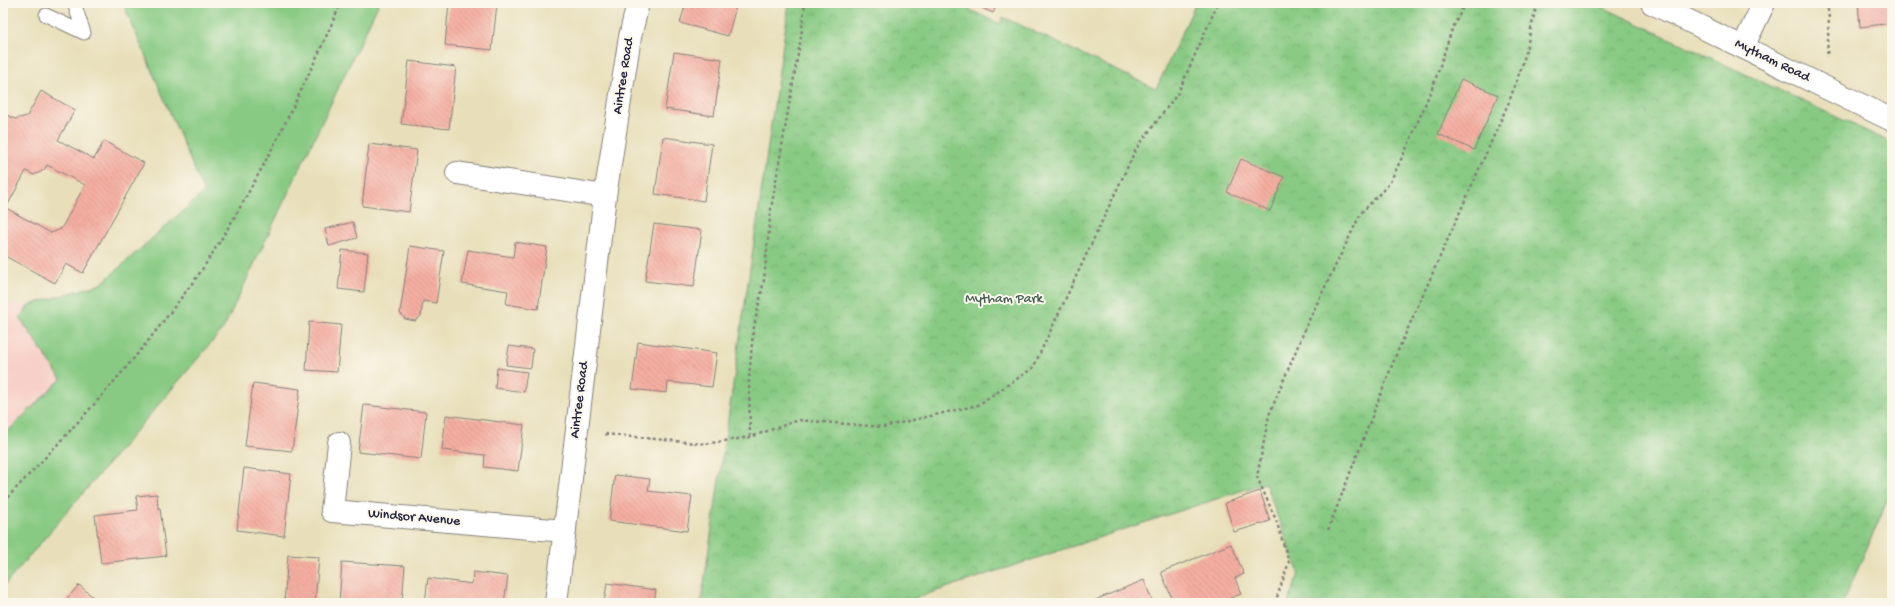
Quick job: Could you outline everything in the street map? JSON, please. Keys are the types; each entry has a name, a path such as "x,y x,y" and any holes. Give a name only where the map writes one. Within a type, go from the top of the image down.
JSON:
{"street":[{"name":"Aintree Road","path":"556,603 604,196 630,37 638,3"},
{"name":"Mytham Road","path":"1652,3 1892,120"},
{"path":"1743,47 1764,3"},
{"path":"457,173 604,196"},
{"name":"Windsor Avenue","path":"339,443 332,510 565,531"}],"lane":[{"path":"46,15 84,33 74,3"}],"path":[{"path":"3,502 66,436 140,352 203,268 260,171 311,71 341,3"},
{"path":"750,437 749,379 753,332 764,280 771,209 794,84 806,3"},
{"path":"577,431 705,444 750,437 800,420 883,427 978,405 1032,368 1136,149 1178,94 1218,3"},
{"path":"1275,603 1289,562 1276,520 1257,477 1269,415 1308,322 1361,213 1389,184 1409,143 1435,81 1451,32 1465,3"},
{"path":"1328,530 1396,355 1509,102 1523,63 1538,3"},
{"path":"1821,85 1827,61 1829,40 1827,3"}],"shaded area":[{"path":"3,304 29,305 20,318 61,379 3,436"}],"green space":[{"path":"123,3 379,3 223,329 3,587 3,436 61,379 20,318 29,305 101,284 204,192"},
{"name":"Mytham Park","path":"789,3 955,3 1000,24 1003,17 1156,89 1196,3 1594,3 1892,143 1892,490 1843,603 1288,603 1299,574 1265,483 900,603 701,603"}],"building":[{"path":"449,3 497,3 492,50 445,45"},
{"path":"686,3 737,3 728,36 680,23"},
{"path":"971,3 998,3 993,13"},
{"path":"1858,3 1892,3 1892,23 1860,27"},
{"path":"674,52 722,59 714,116 665,109"},
{"path":"409,61 456,67 449,129 401,124"},
{"path":"1461,79 1498,95 1474,150 1438,134"},
{"path":"41,91 75,110 58,140 94,159 104,141 144,163 83,273 66,264 55,283 3,255 3,113 15,119 27,116","holes":["47,165 85,185 61,229 51,233 6,208 26,171 34,175 44,170"]},
{"path":"663,137 712,144 704,201 655,194"},
{"path":"369,144 417,150 409,212 362,206"},
{"path":"1241,159 1284,177 1270,211 1227,192"},
{"path":"353,222 357,238 329,246 325,229"},
{"path":"654,224 702,230 694,287 645,281"},
{"path":"515,242 547,247 538,309 506,304 508,291 462,284 468,250 513,257"},
{"path":"410,246 444,251 436,303 423,301 421,316 415,321 405,319 400,313"},
{"path":"342,250 368,253 364,292 338,289"},
{"path":"309,322 341,325 337,372 306,370"},
{"path":"638,342 717,353 712,387 668,382 667,393 632,389"},
{"path":"509,346 533,349 531,368 506,365"},
{"path":"497,368 527,372 524,392 495,388"},
{"path":"253,383 300,389 292,451 245,446"},
{"path":"364,405 426,412 421,459 358,452"},
{"path":"446,415 524,425 518,471 484,467 485,455 442,450"},
{"path":"244,468 291,474 284,536 237,530"},
{"path":"615,475 650,479 648,491 692,496 687,531 609,521"},
{"path":"1260,491 1270,521 1234,532 1225,503"},
{"path":"157,494 166,556 101,563 95,515 138,510 136,496"},
{"path":"1231,544 1244,574 1235,578 1241,594 1218,603 1174,603 1161,572"},
{"path":"288,555 319,557 315,603 284,603"},
{"path":"342,562 405,566 402,603 339,603"},
{"path":"473,572 508,576 504,603 425,603 428,578 472,584"},
{"path":"1144,580 1153,603 1088,603"},
{"path":"607,583 656,590 654,603 604,603"},
{"path":"79,585 100,603 63,603"}]}
